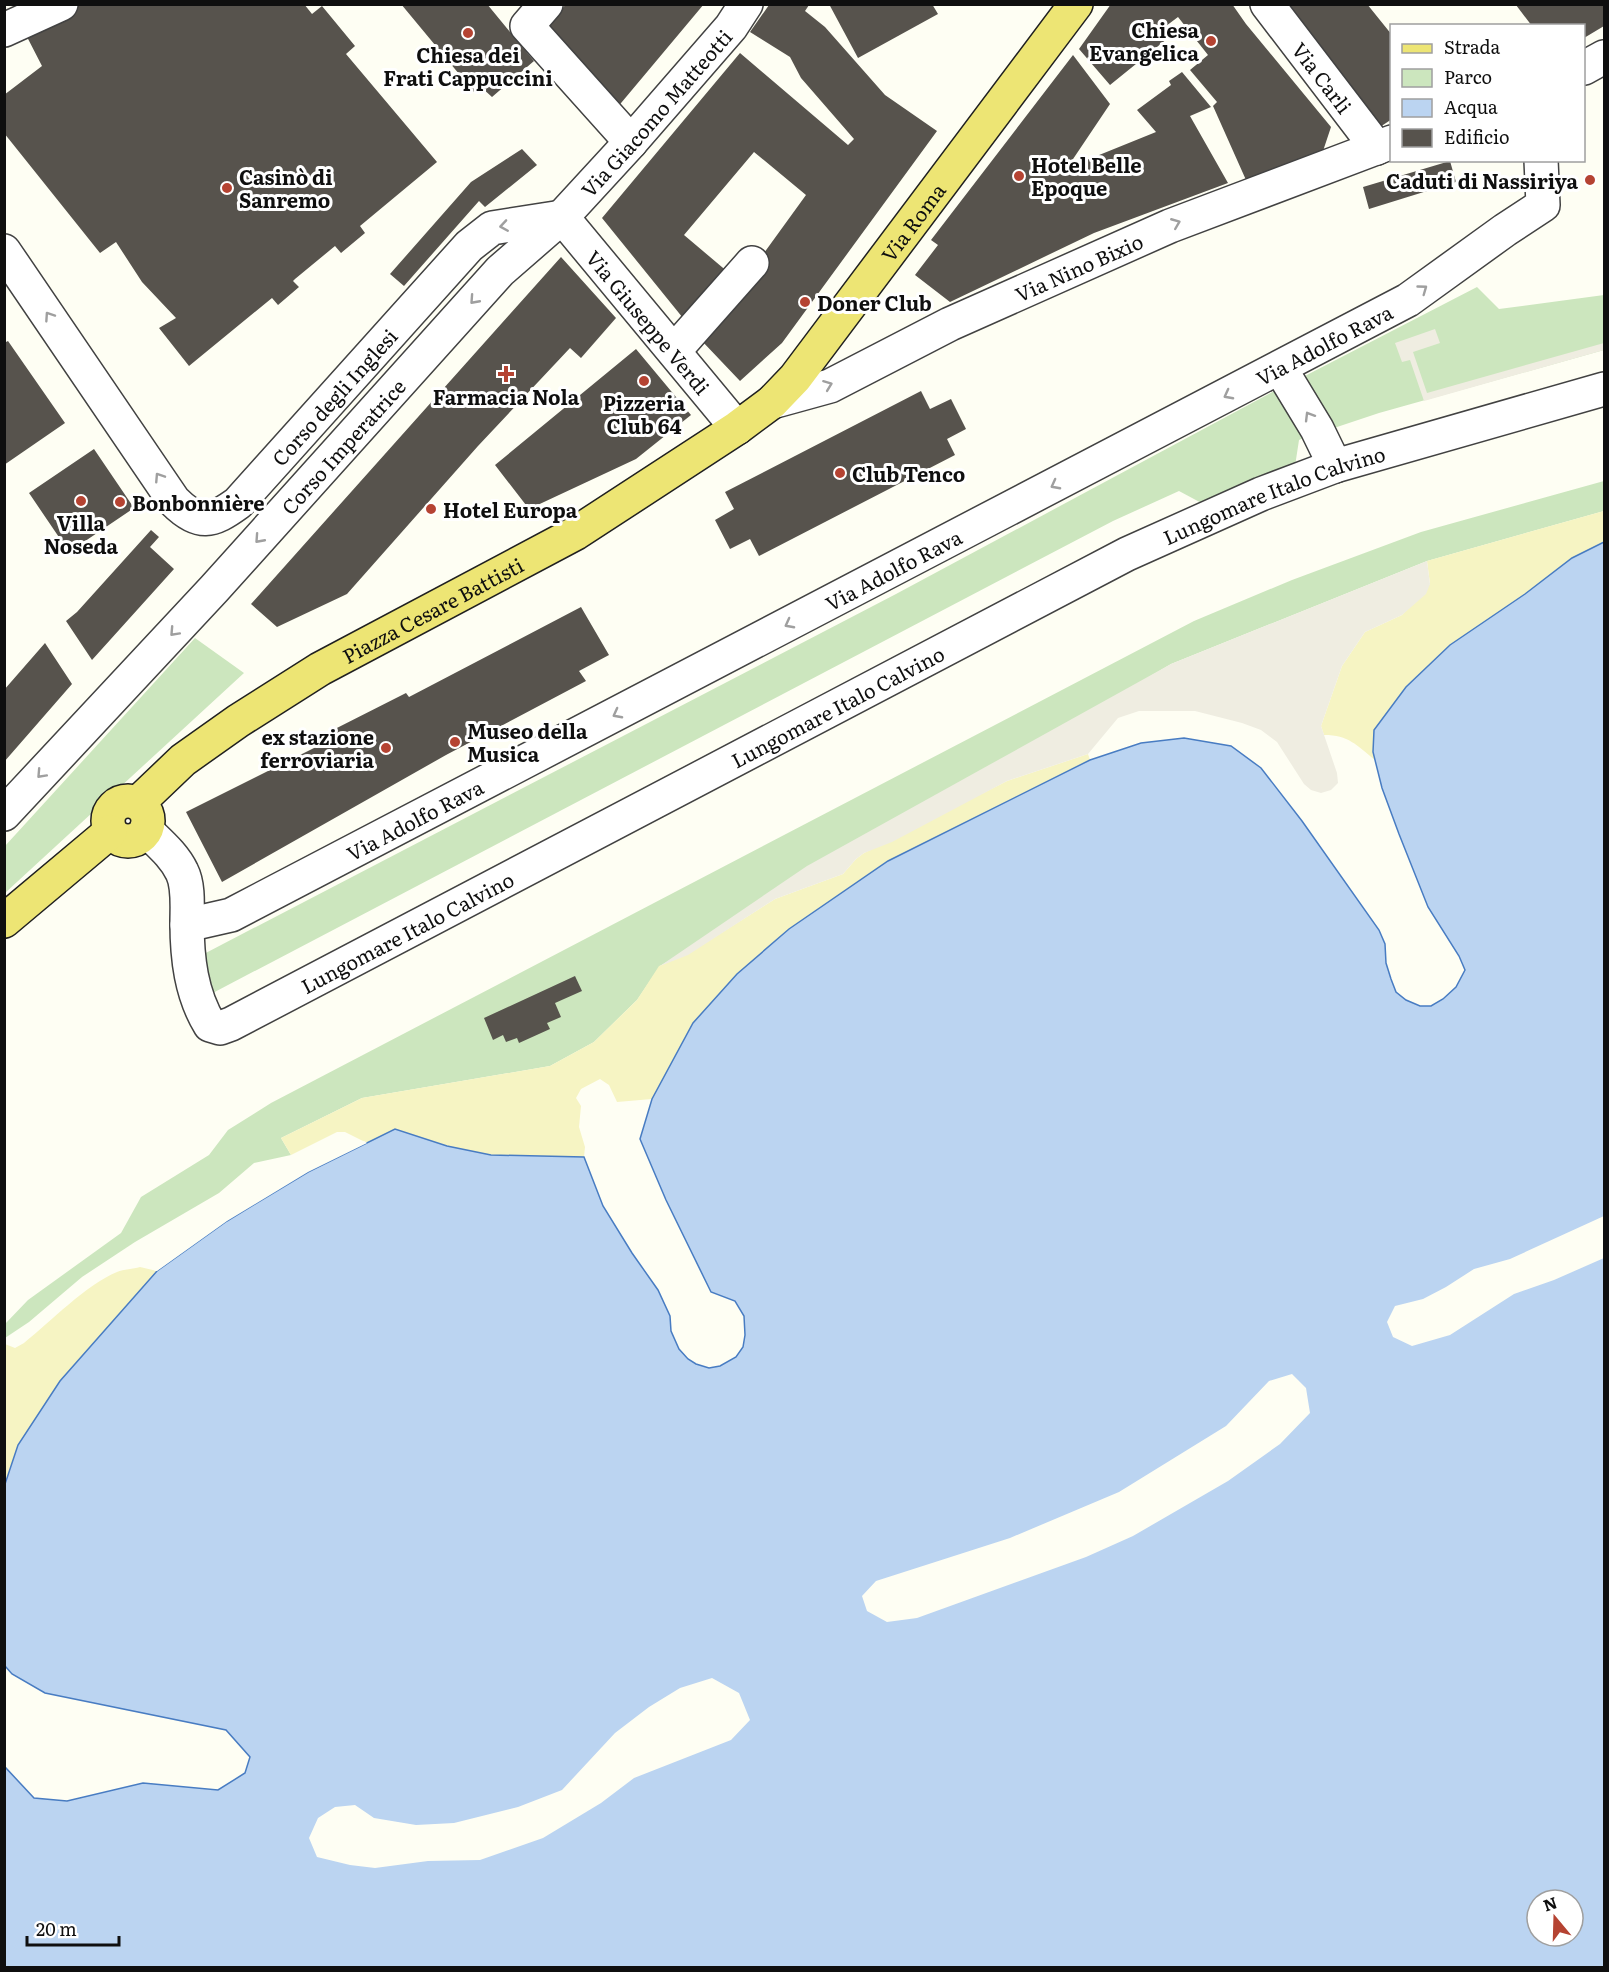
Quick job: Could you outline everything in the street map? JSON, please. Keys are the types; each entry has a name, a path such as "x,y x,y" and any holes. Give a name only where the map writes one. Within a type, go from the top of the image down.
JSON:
{"main road":[{"name":"Via Roma","path":"737,428 772,402 795,378 1076,4"},
{"name":"Piazza Cesare Battisti","path":"151,829 183,760 238,721 310,674 576,532 737,428"},
{"path":"4,921 110,831 108,814 115,804 127,801 151,829"}],"street":[{"path":"4,30 61,4"},
{"name":"Via Giacomo Matteotti","path":"562,217 731,27 746,4"},
{"name":"Via Carli","path":"1267,4 1384,145"},
{"path":"536,15 631,142"},
{"path":"1585,67 1605,57"},
{"name":"Via Nino Bixio","path":"772,402 830,386 950,324 1170,226 1384,145"},
{"name":"Via Adolfo Rava","path":"186,913 231,915 1408,300 1505,230 1543,206 1541,162"},
{"name":"Corso degli Inglesi","path":"4,251 174,501 186,513 202,518 219,517 238,502 470,246 492,228 562,217"},
{"name":"Via Giuseppe Verdi","path":"562,217 737,428"},
{"name":"Corso Imperatrice","path":"4,814 214,589 500,271 562,217"},
{"path":"674,351 752,263"},
{"path":"1280,368 1317,429 1335,466"},
{"name":"Lungomare Italo Calvino","path":"186,913 188,957 194,993 210,1025 220,1028 1127,554 1261,494 1335,466 1605,388"},
{"path":"151,829 183,873 186,913"}],"green space":[{"path":"1477,287 1499,309 1604,295 1604,350 1379,413 1334,428 1301,378"},
{"path":"1280,388 1308,436 1299,440 1295,466 1207,506 1179,491 1113,521 209,995 200,956 896,594"},
{"path":"1604,481 1604,511 1427,561 1171,664 660,966 637,1000 594,1042 550,1066 362,1098 281,1138 291,1155 254,1163 219,1193 135,1242 82,1277 29,1322 5,1338 5,1324 28,1300 121,1233 141,1197 209,1155 228,1130 271,1103 1194,621 1292,580 1421,532"},
{"path":"195,638 244,673 5,893 5,846"}],"sand":[{"path":"1604,511 1604,542 1572,558 1525,594 1450,645 1406,687 1374,730 1375,760 1346,739 1324,735 1321,726 1342,666 1365,632 1402,615 1430,584 1427,561"},
{"path":"1088,754 1090,760 888,861 789,929 737,974 693,1023 652,1099 617,1102 609,1085 600,1079 581,1089 576,1098 581,1106 579,1127 585,1147 584,1157 491,1155 447,1146 395,1129 367,1143 345,1132 337,1132 291,1155 281,1138 362,1098 550,1066 594,1042 637,1000 659,966 688,954 775,899 843,874 864,853 1007,781"},
{"path":"140,1267 157,1271 60,1381 18,1445 5,1484 5,1344 15,1348 24,1343 93,1285 117,1272"}],"shaded area":[{"path":"1435,329 1440,343 1413,352 1427,393 1604,343 1604,350 1424,401 1410,360 1402,362 1395,343"},
{"path":"1427,561 1430,584 1426,594 1402,615 1365,632 1342,666 1321,726 1337,773 1338,783 1331,790 1321,793 1311,790 1304,784 1277,742 1261,730 1195,711 1139,711 1118,718 1088,754 1007,781 892,842 864,853 843,874 775,899 688,955 660,966 807,866 1171,664"}],"water":[{"path":"1604,542 1604,1967 5,1967 5,1767 34,1798 67,1801 143,1783 218,1790 245,1773 250,1757 226,1730 45,1693 12,1674 5,1666 5,1484 18,1445 60,1381 157,1271 227,1221 308,1172 395,1129 447,1146 491,1155 584,1157 603,1206 658,1290 670,1316 671,1331 679,1349 696,1364 709,1368 720,1366 736,1357 743,1347 744,1316 735,1301 711,1292 666,1200 640,1139 652,1099 693,1023 737,974 789,929 888,861 1090,760 1141,743 1184,738 1231,746 1261,768 1302,821 1379,930 1385,944 1386,963 1396,992 1406,1000 1420,1006 1431,1006 1456,987 1465,970 1459,956 1428,907 1399,834 1382,788 1373,752 1374,730 1406,687 1450,645 1525,594 1572,558"}],"pier":[{"path":"364,1141 367,1143 308,1172 227,1221 154,1271 226,1219 306,1170"},
{"path":"1604,1216 1604,1258 1554,1280 1514,1294 1450,1335 1412,1346 1393,1337 1387,1322 1395,1306 1423,1299 1474,1269 1510,1259"},
{"path":"1292,1374 1306,1388 1310,1413 1280,1444 1228,1481 1133,1536 1086,1557 917,1618 887,1622 867,1611 862,1596 876,1581 1010,1538 1119,1492 1226,1426 1269,1381"},
{"path":"712,1678 739,1693 750,1720 731,1740 634,1778 601,1803 543,1838 480,1860 428,1861 375,1868 317,1857 309,1838 318,1818 335,1807 355,1805 374,1818 416,1825 454,1823 518,1807 562,1790 615,1733 649,1707 680,1688"}],"building":[{"name":"Casinò di Sanremo","path":"81,4 304,4 312,14 322,6 355,46 346,54 437,162 360,226 365,233 341,253 335,246 295,279 293,281 299,287 278,305 272,298 189,366 159,328 176,318 142,282 116,242 100,253 4,133 4,95 42,66 25,33"},
{"name":"Chiesa dei Frati Cappuccini","path":"401,4 487,4 534,61 492,97 481,87 474,92"},
{"path":"566,4 704,4 611,115 540,36"},
{"path":"829,4 932,4 938,14 858,58"},
{"path":"1111,4 1232,4 1331,127 1323,151 1246,180 1213,106 1217,102 1190,70 1208,55 1178,17 1166,26 1173,34 1110,85 1079,49"},
{"path":"1282,4 1367,4 1390,33 1390,120 1380,127"},
{"path":"769,5 809,5 805,11 825,27 885,95 937,131 782,343 740,381 701,340 806,195 754,152 684,235 729,273 687,323 602,218 740,53 848,145 854,139 801,78 790,57 750,32"},
{"path":"1516,5 1604,5 1604,26 1585,37 1585,24 1530,24"},
{"path":"1073,55 1110,104 1067,168 1156,132 1137,110 1171,85 1169,81 1182,72 1211,107 1190,116 1228,183 1094,233 950,302 915,275 938,245 931,240"},
{"path":"522,149 537,165 485,207 479,201 404,286 390,274 471,182"},
{"path":"1447,162 1450,162 1456,182 1369,209 1363,187"},
{"path":"561,257 616,318 581,358 570,348 478,446 347,594 277,627 251,604"},
{"path":"8,341 65,423 4,465 4,343"},
{"path":"636,349 691,415 636,459 529,509 495,465"},
{"name":"Club Tenco","path":"921,391 930,409 951,399 966,429 947,439 955,455 759,556 750,539 730,549 715,520 734,509 725,492"},
{"name":"Villa Noseda","path":"94,449 134,508 69,552 29,493"},
{"path":"151,530 159,537 150,547 174,569 92,660 66,621 77,612"},
{"name":"ex stazione ferroviaria","path":"581,607 609,655 579,671 586,681 446,755 222,882 186,812 328,741 325,734 406,693 409,697"},
{"path":"45,643 72,684 4,762 4,690"},
{"path":"575,976 582,991 555,1003 561,1017 547,1023 550,1029 519,1043 517,1038 506,1042 503,1035 493,1040 484,1018"}],"place":[{"name":"Chiesa dei Frati Cappuccini","path":"468,33"},
{"name":"Chiesa Evangelica","path":"1211,41"},
{"name":"Hotel Belle Epoque","path":"1019,176"},
{"name":"Caduti di Nassiriya","path":"1590,180"},
{"name":"Casinò di Sanremo","path":"227,188"},
{"name":"Doner Club","path":"805,302"},
{"name":"Farmacia Nola","path":"506,374"},
{"name":"Pizzeria Club 64","path":"644,381"},
{"name":"Club Tenco","path":"840,473"},
{"name":"Villa Noseda","path":"81,501"},
{"name":"Bonbonnière","path":"120,502"},
{"name":"Hotel Europa","path":"431,509"},
{"name":"Museo della Musica","path":"455,742"},
{"name":"ex stazione ferroviaria","path":"386,748"}]}
